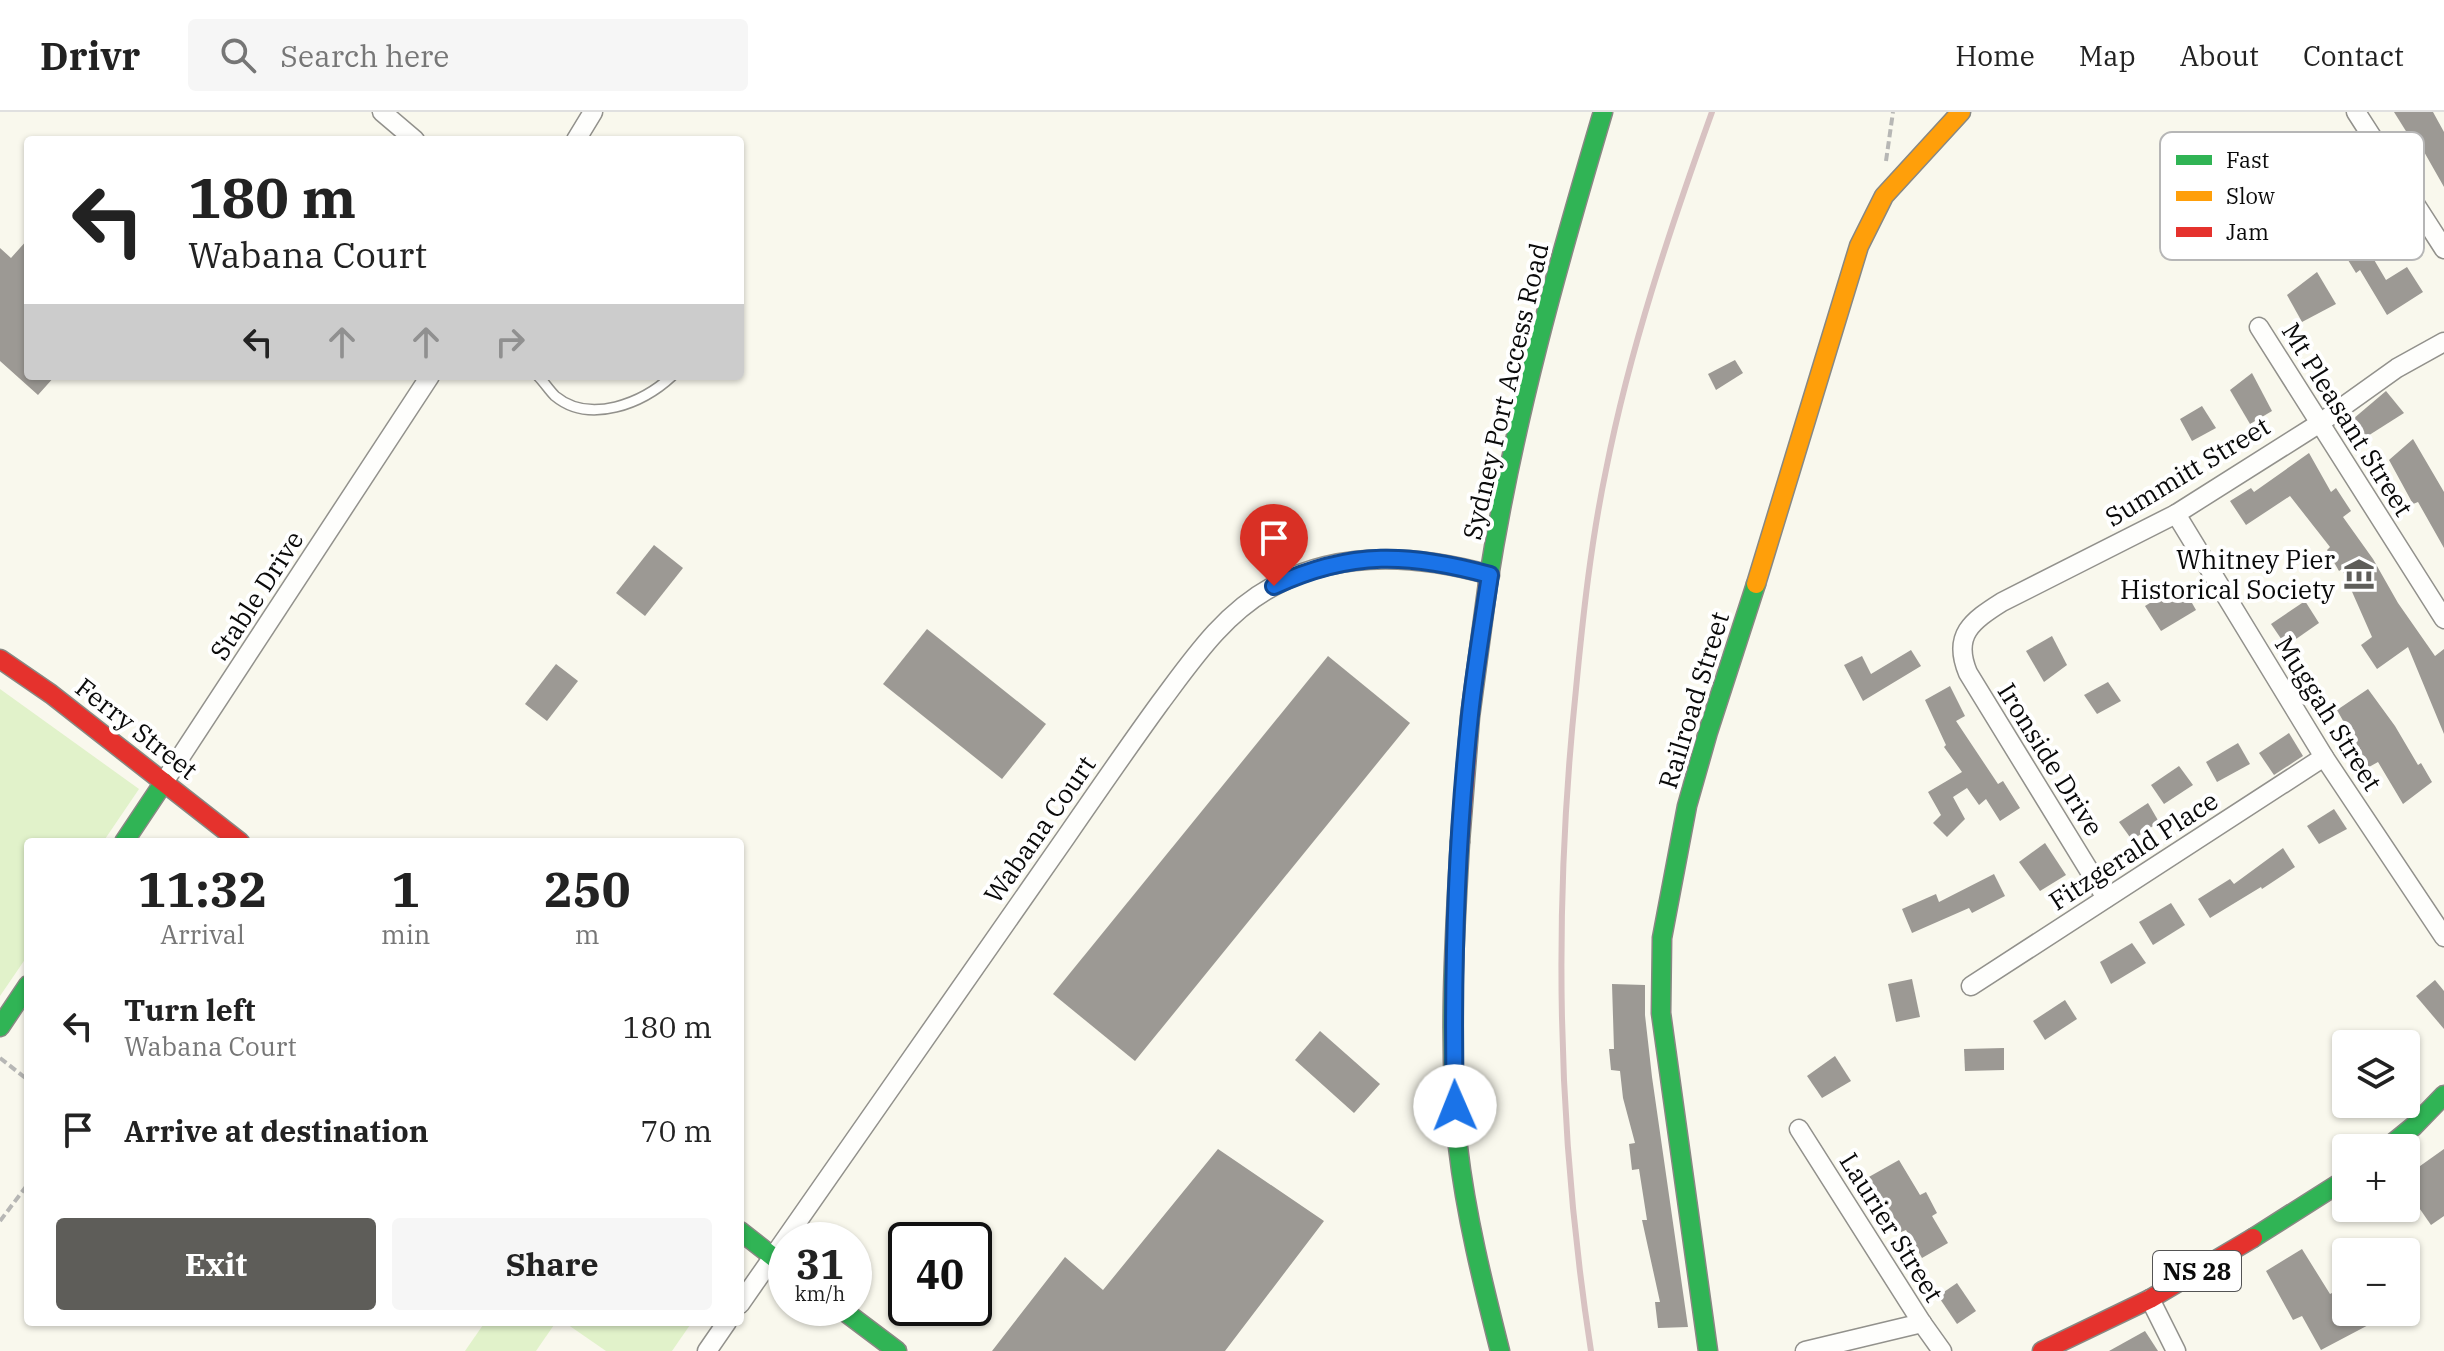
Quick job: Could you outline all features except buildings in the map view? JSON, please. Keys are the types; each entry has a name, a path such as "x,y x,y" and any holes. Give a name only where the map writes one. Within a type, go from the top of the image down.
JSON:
{"street":[{"path":"382,112 410,136"},
{"path":"578,136 593,112"},
{"name":"Sydney Port Access Road","path":"1500,1351 1464,1190 1455,1106 1455,917 1466,760 1490,575 1534,362 1578,191 1603,112"},
{"name":"Railroad Street","path":"1708,1351 1661,1013 1662,938 1687,806 1859,246 1884,196 1961,112"},
{"path":"2356,112 2369,132"},
{"path":"2424,218 2444,249"},
{"name":"Mt Pleasant Street","path":"2259,327 2444,619"},
{"name":"Summitt Street","path":"1961,645 1972,623 2002,602 2176,514 2320,423 2397,368 2444,342"},
{"name":"Stable Drive","path":"127,838 427,380"},
{"name":"Muggah Street","path":"2176,514 2324,757 2444,937"},
{"name":"Wabana Court","path":"807,1222 1136,737 1207,639 1244,604 1307,570 1385,557 1426,561 1490,575"},
{"name":"Ironside Drive","path":"1961,645 1968,673 2106,898"},
{"name":"Ferry Street","path":"0,659 51,694 235,838"},
{"name":"Fitzgerald Place","path":"1971,986 2324,757"},
{"path":"0,1027 24,991"},
{"path":"2404,1134 2444,1095"},
{"name":"Laurier Street","path":"1799,1129 1942,1351"},
{"name":"NS 28","path":"2042,1351 2150,1299 2332,1189"},
{"path":"744,1234 768,1253"},
{"name":"Wabana Court","path":"744,1300 768,1275"},
{"path":"2150,1299 2176,1351"},
{"path":"1805,1351 1922,1323"},
{"path":"707,1351 724,1326"},
{"path":"864,1326 897,1351"}],"lane":[{"path":"542,380 557,397 591,411 627,405 666,380"}],"path":[{"path":"1884,196 1893,112"},
{"path":"0,1058 24,1077"},
{"path":"0,1221 24,1189"}],"green space":[{"path":"0,689 139,789 106,838 24,838 24,961 0,996"},
{"path":"482,1326 553,1326 536,1351 465,1351"},
{"path":"570,1326 689,1326 672,1351 606,1351"}],"railway":[{"path":"1591,1351 1571,1186 1562,1020 1564,854 1579,661 1596,524 1616,424 1652,289 1712,112"}],"traffic: fast":[{"path":"1488,583 1523,405 1603,112"},
{"path":"1708,1351 1661,1013 1662,938 1687,806 1756,584"},
{"path":"127,838 164,782"},
{"path":"1460,842 1453,995 1455,1109 1466,1199 1500,1351"},
{"path":"0,1027 24,991"},
{"path":"2404,1134 2444,1095"},
{"path":"2253,1238 2332,1188"},
{"path":"744,1234 768,1253"},
{"path":"864,1326 897,1351"}],"traffic: slow":[{"path":"1756,584 1859,246 1884,196 1961,112"}],"traffic: jam":[{"path":"1460,842 1470,717 1488,583"},
{"path":"0,659 51,694 235,838"},
{"path":"2042,1351 2150,1299 2253,1238"}],"place":[{"name":"Whitney Pier Historical Society","path":"2359,574"}],"route":[{"path":"1274,586 1307,570 1385,557 1444,564 1490,575 1470,715 1462,806 1455,917 1455,1106"}]}
